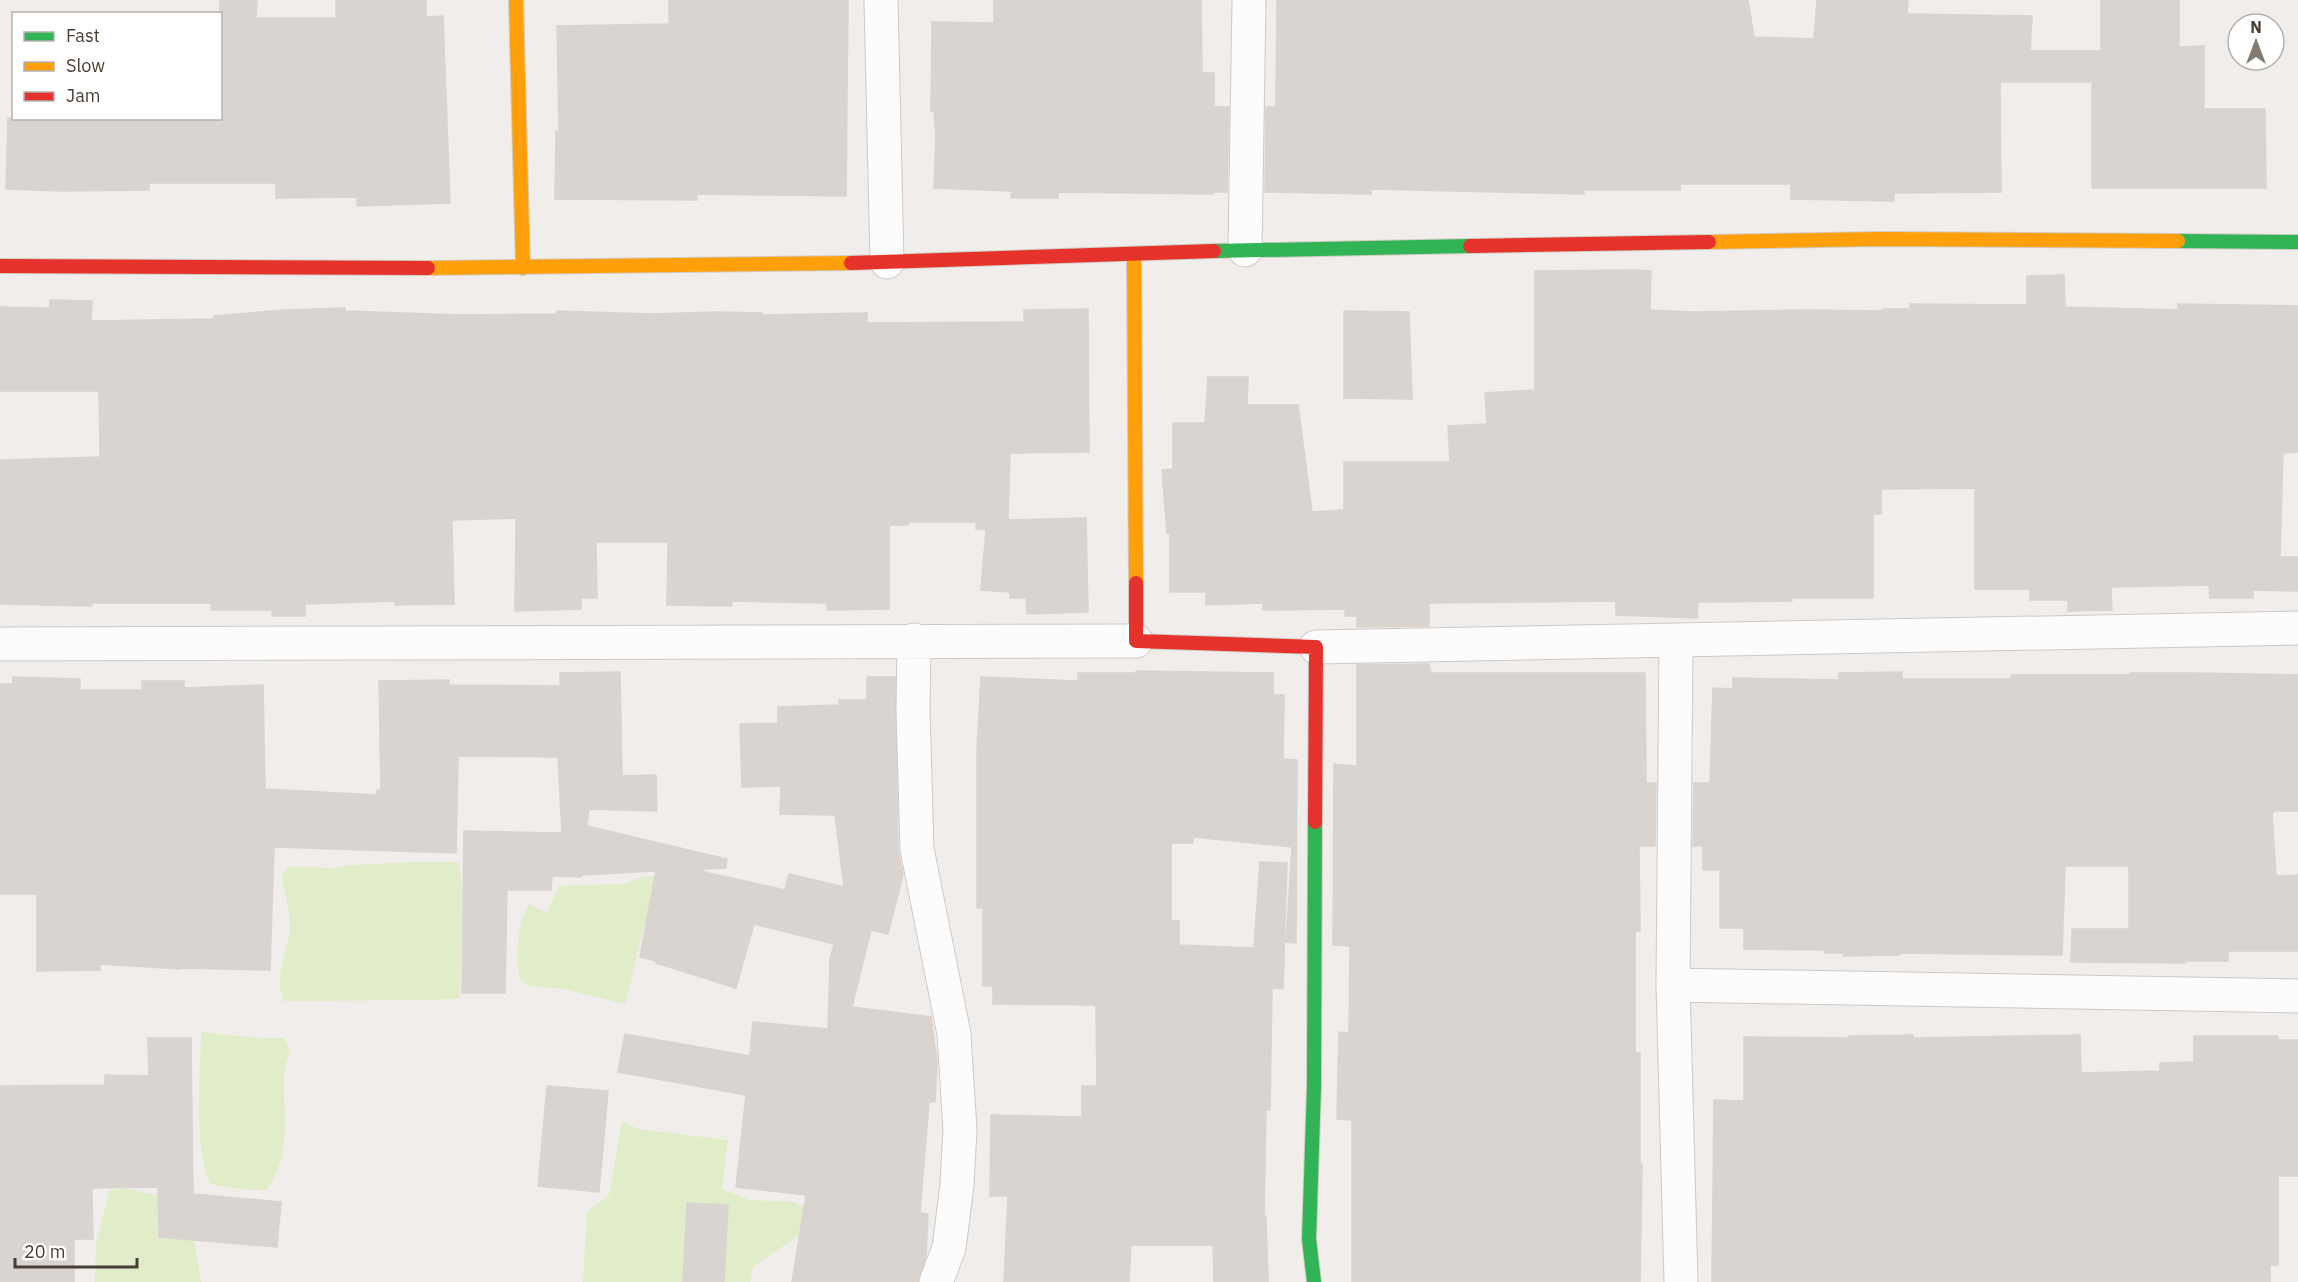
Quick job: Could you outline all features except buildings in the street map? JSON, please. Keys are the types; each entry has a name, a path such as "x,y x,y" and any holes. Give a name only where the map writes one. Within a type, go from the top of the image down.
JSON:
{"street":[{"path":"516,0 523,268"},
{"path":"881,0 887,262"},
{"path":"1245,250 1249,0"},
{"path":"0,266 523,268 887,262 1245,250 1879,239 2298,242"},
{"path":"1134,255 1137,640"},
{"path":"0,645 1137,640 1316,646 2298,628"},
{"path":"914,640 913,710 917,849 954,1034 960,1130 957,1185 949,1248 936,1282"},
{"path":"1676,640 1673,986 1681,1282"},
{"path":"1314,1282 1309,1239 1314,1086 1316,646"},
{"path":"1673,986 2298,996"}],"green space":[{"path":"458,862 462,884 460,998 284,1001 280,981 290,927 282,875 288,866 335,868 351,865"},
{"path":"661,875 654,905 642,933 625,1004 564,989 529,986 519,978 520,931 529,904 547,913 559,886 622,884 642,877"},
{"path":"201,1032 259,1038 284,1038 290,1048 284,1076 283,1149 280,1164 266,1190 246,1190 210,1184 201,1149 199,1089"},
{"path":"622,1121 638,1129 728,1140 722,1189 749,1200 794,1202 817,1213 805,1231 753,1267 750,1282 583,1282 587,1212 609,1195"},
{"path":"126,1188 175,1200 190,1216 201,1282 95,1282 96,1243 110,1190"}],"traffic: fast":[{"path":"2178,241 2298,242"},
{"path":"1214,251 1470,246"},
{"path":"1314,1282 1309,1239 1314,1086 1315,822"}],"traffic: slow":[{"path":"516,0 523,268"},
{"path":"1709,242 1879,239 2178,241"},
{"path":"1134,255 1136,583"},
{"path":"428,268 851,263"}],"traffic: jam":[{"path":"1470,246 1709,242"},
{"path":"851,263 1214,251"},
{"path":"0,266 428,268"},
{"path":"1136,583 1136,641 1316,647 1315,822"}]}
